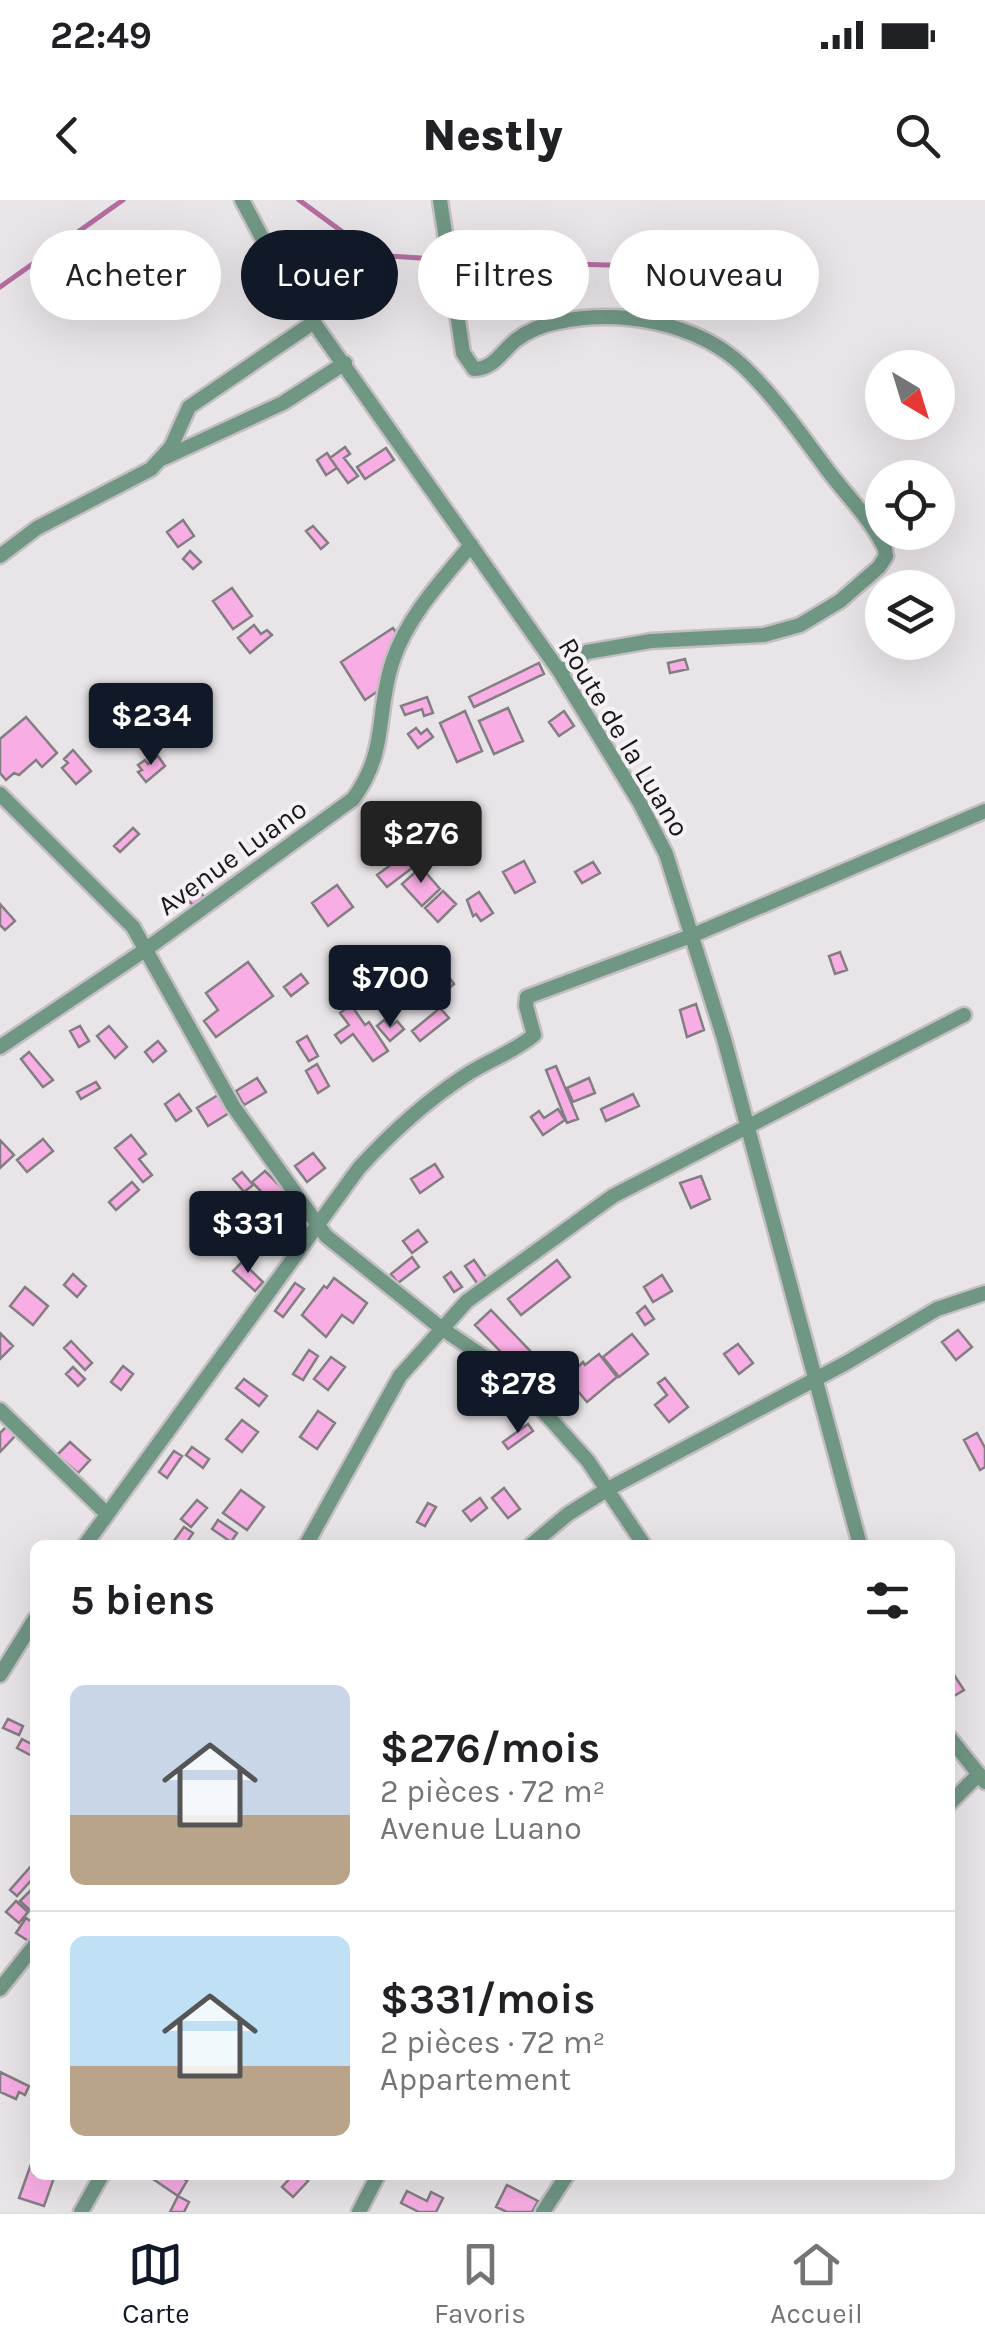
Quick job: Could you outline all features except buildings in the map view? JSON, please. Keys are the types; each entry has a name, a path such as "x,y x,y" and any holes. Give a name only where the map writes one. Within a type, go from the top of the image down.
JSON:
{"street":[{"name":"Route de la Luano","path":"242,200 278,270 560,672 666,854 749,1128 859,1540"},
{"path":"440,200 463,352 474,369 494,363 513,342 531,330 586,317 640,320 694,333 743,366 806,441 885,549 886,556 879,568 840,602 800,625 764,634 651,641 586,652 560,672"},
{"path":"164,458 189,407 314,322"},
{"path":"0,556 38,528 132,482 164,458 283,403 345,364"},
{"name":"Avenue Luano","path":"0,1047 145,950 353,799 375,763 388,681 402,638 434,588 472,545"},
{"path":"0,794 124,917 233,1106 316,1224 338,1248 441,1328 499,1367 528,1393 608,1489 641,1540"},
{"path":"88,1540 359,1168 388,1136 462,1078 534,1036 527,997 690,936 985,811"},
{"path":"309,1540 400,1376 441,1328 496,1280 613,1196 964,1015"},
{"path":"538,1540 568,1514 608,1489 860,1356 937,1309 985,1294"},
{"path":"0,1410 106,1514"},
{"path":"0,1675 7,1649 30,1624"},
{"path":"955,1744 982,1778 955,1799"},
{"path":"0,1990 30,1951"},
{"path":"81,2212 99,2180"},
{"path":"359,2212 375,2180"},
{"path":"542,2212 564,2180"}],"waterway":[{"path":"0,287 123,200"},
{"path":"299,200 374,255 609,265"}]}
